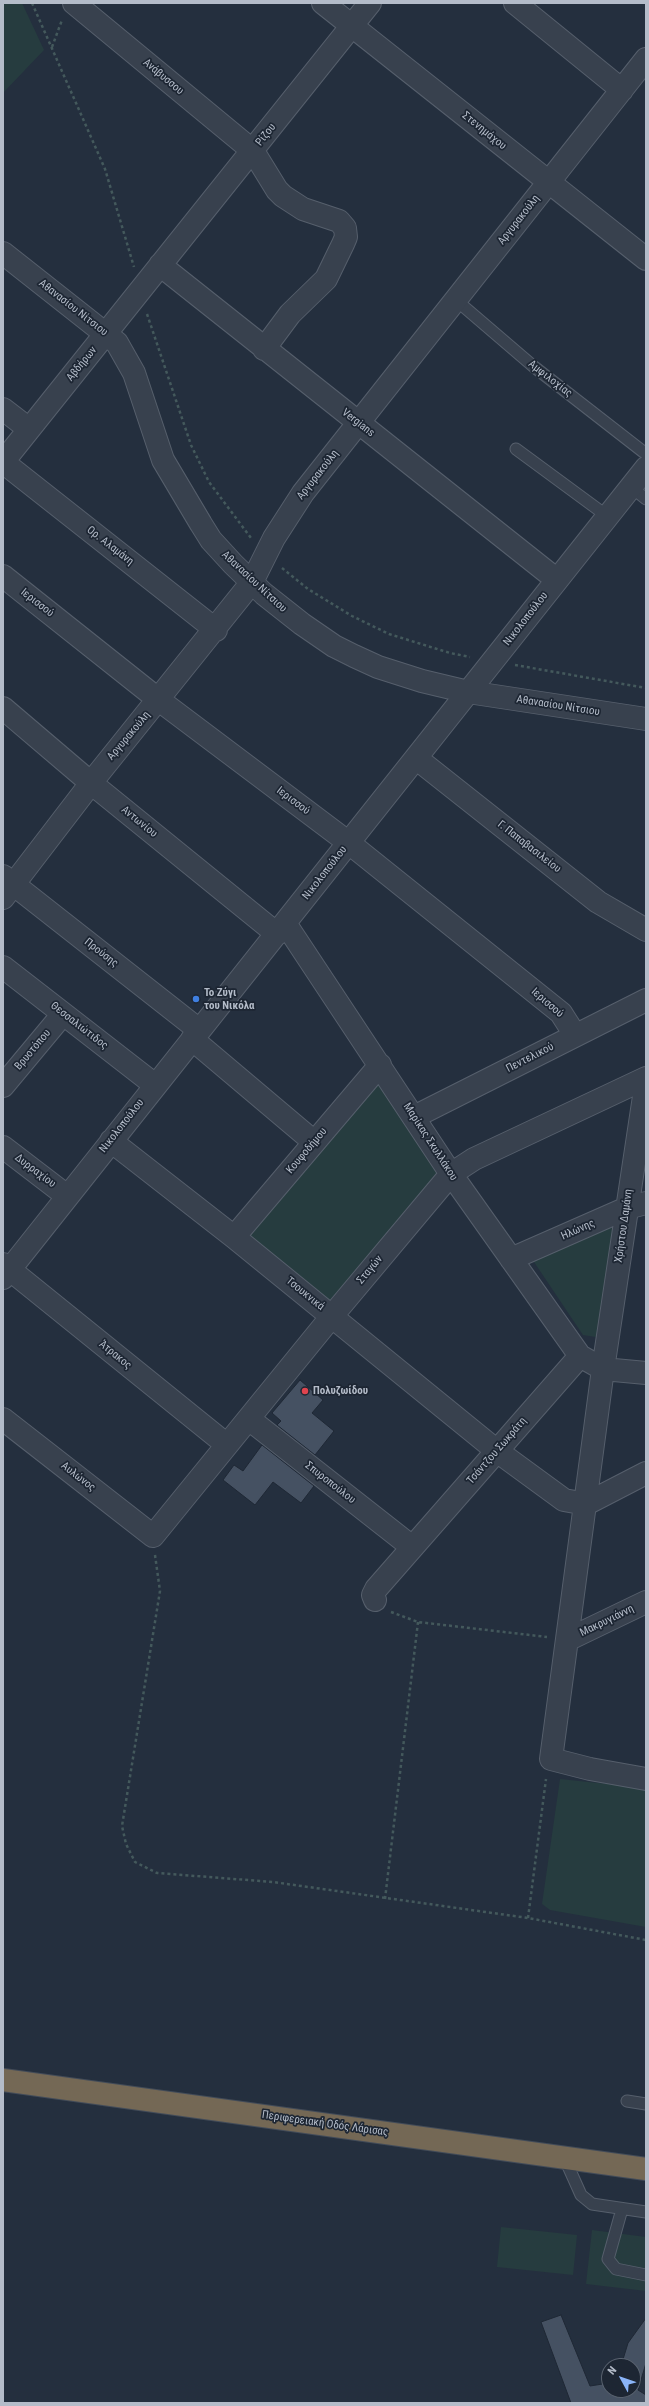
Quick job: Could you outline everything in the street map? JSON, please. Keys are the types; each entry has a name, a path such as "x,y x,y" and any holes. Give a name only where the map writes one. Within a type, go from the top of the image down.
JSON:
{"highway":[{"name":"Περιφερειακή Οδός Λάρισας","path":"3,2080 646,2169"}],"street":[{"name":"Στενημάχου","path":"323,3 646,259"},
{"name":"Ρίζου","path":"160,265 253,151 370,3"},
{"path":"515,3 622,90"},
{"name":"Ανάβυσσου","path":"68,10 253,151 277,190 283,196 303,209 339,221 346,231 343,244 326,279 290,314 264,349"},
{"name":"Αργυρακούλη","path":"6,886 216,630 252,582 285,520 303,493 645,62"},
{"name":"Αθανασίου Νίτσιου","path":"3,253 117,343 134,372 157,444 173,480 211,540 252,582 283,610 334,646 378,667 402,675 468,692 646,719"},
{"name":"Αβδήρων","path":"3,462 106,335 160,265"},
{"name":"Vergians","path":"160,265 358,424 557,580"},
{"path":"3,409 30,429"},
{"name":"Ορ. Αλαμάνη","path":"3,462 216,630"},
{"name":"Νικολοπούλου","path":"5,1270 111,1141 608,516 638,493 646,468"},
{"name":"Ιερισσού","path":"3,576 159,700 349,843 561,1013 576,1034"},
{"name":"Αντωνίου","path":"3,708 91,783 281,928"},
{"name":"Γ. Παπαβασιλείου","path":"416,758 598,902 646,930"},
{"name":"Προύσης","path":"6,886 196,1034 314,1142"},
{"name":"Μαρίκας Σκυλλάκου","path":"281,928 380,1065 451,1174 580,1356"},
{"name":"Θεσσαλιώτιδος","path":"3,967 155,1085"},
{"name":"Πεντελικού","path":"414,1117 646,1000"},
{"name":"Βρυοτόπου","path":"3,1086 63,1014"},
{"name":"Κουφοδήμου","path":"234,1237 380,1065"},
{"name":"Σταγών","path":"153,1536 332,1316 451,1174 474,1159 646,1078"},
{"name":"Χρήστου Δαμάνη","path":"552,1759 603,1370 636,1205 646,1083"},
{"name":"Τσουκνικά","path":"111,1141 234,1237 497,1451 564,1500 586,1504"},
{"name":"Δυρραχίου","path":"3,1147 67,1196"},
{"name":"Ηλώνης","path":"511,1259 636,1205"},
{"name":"Άτρακος","path":"5,1270 227,1445"},
{"path":"580,1356 603,1370 646,1373"},
{"name":"Τσάντζου Σωκράτη","path":"375,1600 373,1595 376,1589 580,1356"},
{"name":"Αυλώνος","path":"3,1419 153,1536"},
{"name":"Σπυροπούλου","path":"248,1419 412,1547"},
{"path":"586,1504 646,1473"},
{"name":"Μακρυγιάννη","path":"567,1640 646,1602"},
{"path":"552,1759 590,1770 646,1779"}],"lane":[{"name":"Αμφιλοχίας","path":"456,300 532,366 646,454"},
{"path":"516,449 608,516"},
{"path":"627,2101 646,2104"},
{"path":"564,2157 581,2195 592,2204 646,2212"},
{"path":"622,2208 608,2259 616,2269 623,2272 646,2275"}],"path":[{"path":"32,3 68,88 105,169 140,292 190,445 209,482 266,555 308,589 352,616 397,636 450,652 493,661 646,688"},
{"path":"52,48 68,10"},
{"path":"153,1536 160,1591 122,1826 126,1844 135,1862 157,1873 273,1882 528,1918 646,1940"},
{"path":"375,1600 392,1613 418,1622 567,1640"},
{"path":"385,1899 418,1622"},
{"path":"528,1918 546,1778 552,1759"}],"green space":[{"path":"3,3 22,3 44,50 3,93"},
{"path":"379,1082 437,1170 436,1176 333,1300 324,1301 244,1236"},
{"path":"618,1225 602,1338 583,1335 532,1259 536,1256"},
{"path":"560,1779 646,1788 646,1927 550,1910 542,1904"},
{"path":"501,2227 577,2235 573,2275 497,2267"},
{"path":"592,2230 646,2237 646,2291 586,2284"}],"building":[{"path":"300,1380 323,1400 312,1413 334,1431 315,1455 277,1425 281,1421 272,1413"},
{"path":"262,1445 314,1486 301,1503 273,1482 255,1505 223,1480 234,1465 243,1471"},
{"path":"561,2315 590,2386 601,2384 601,2398 641,2398 641,2392 646,2395 646,2403 571,2403 541,2322"},
{"path":"646,2318 646,2363 641,2380 641,2358 623,2358 628,2343"}],"place":[{"name":"Το Ζύγι του Νικόλα","path":"196,999"},
{"name":"Πολυζωίδου","path":"305,1391"}]}
